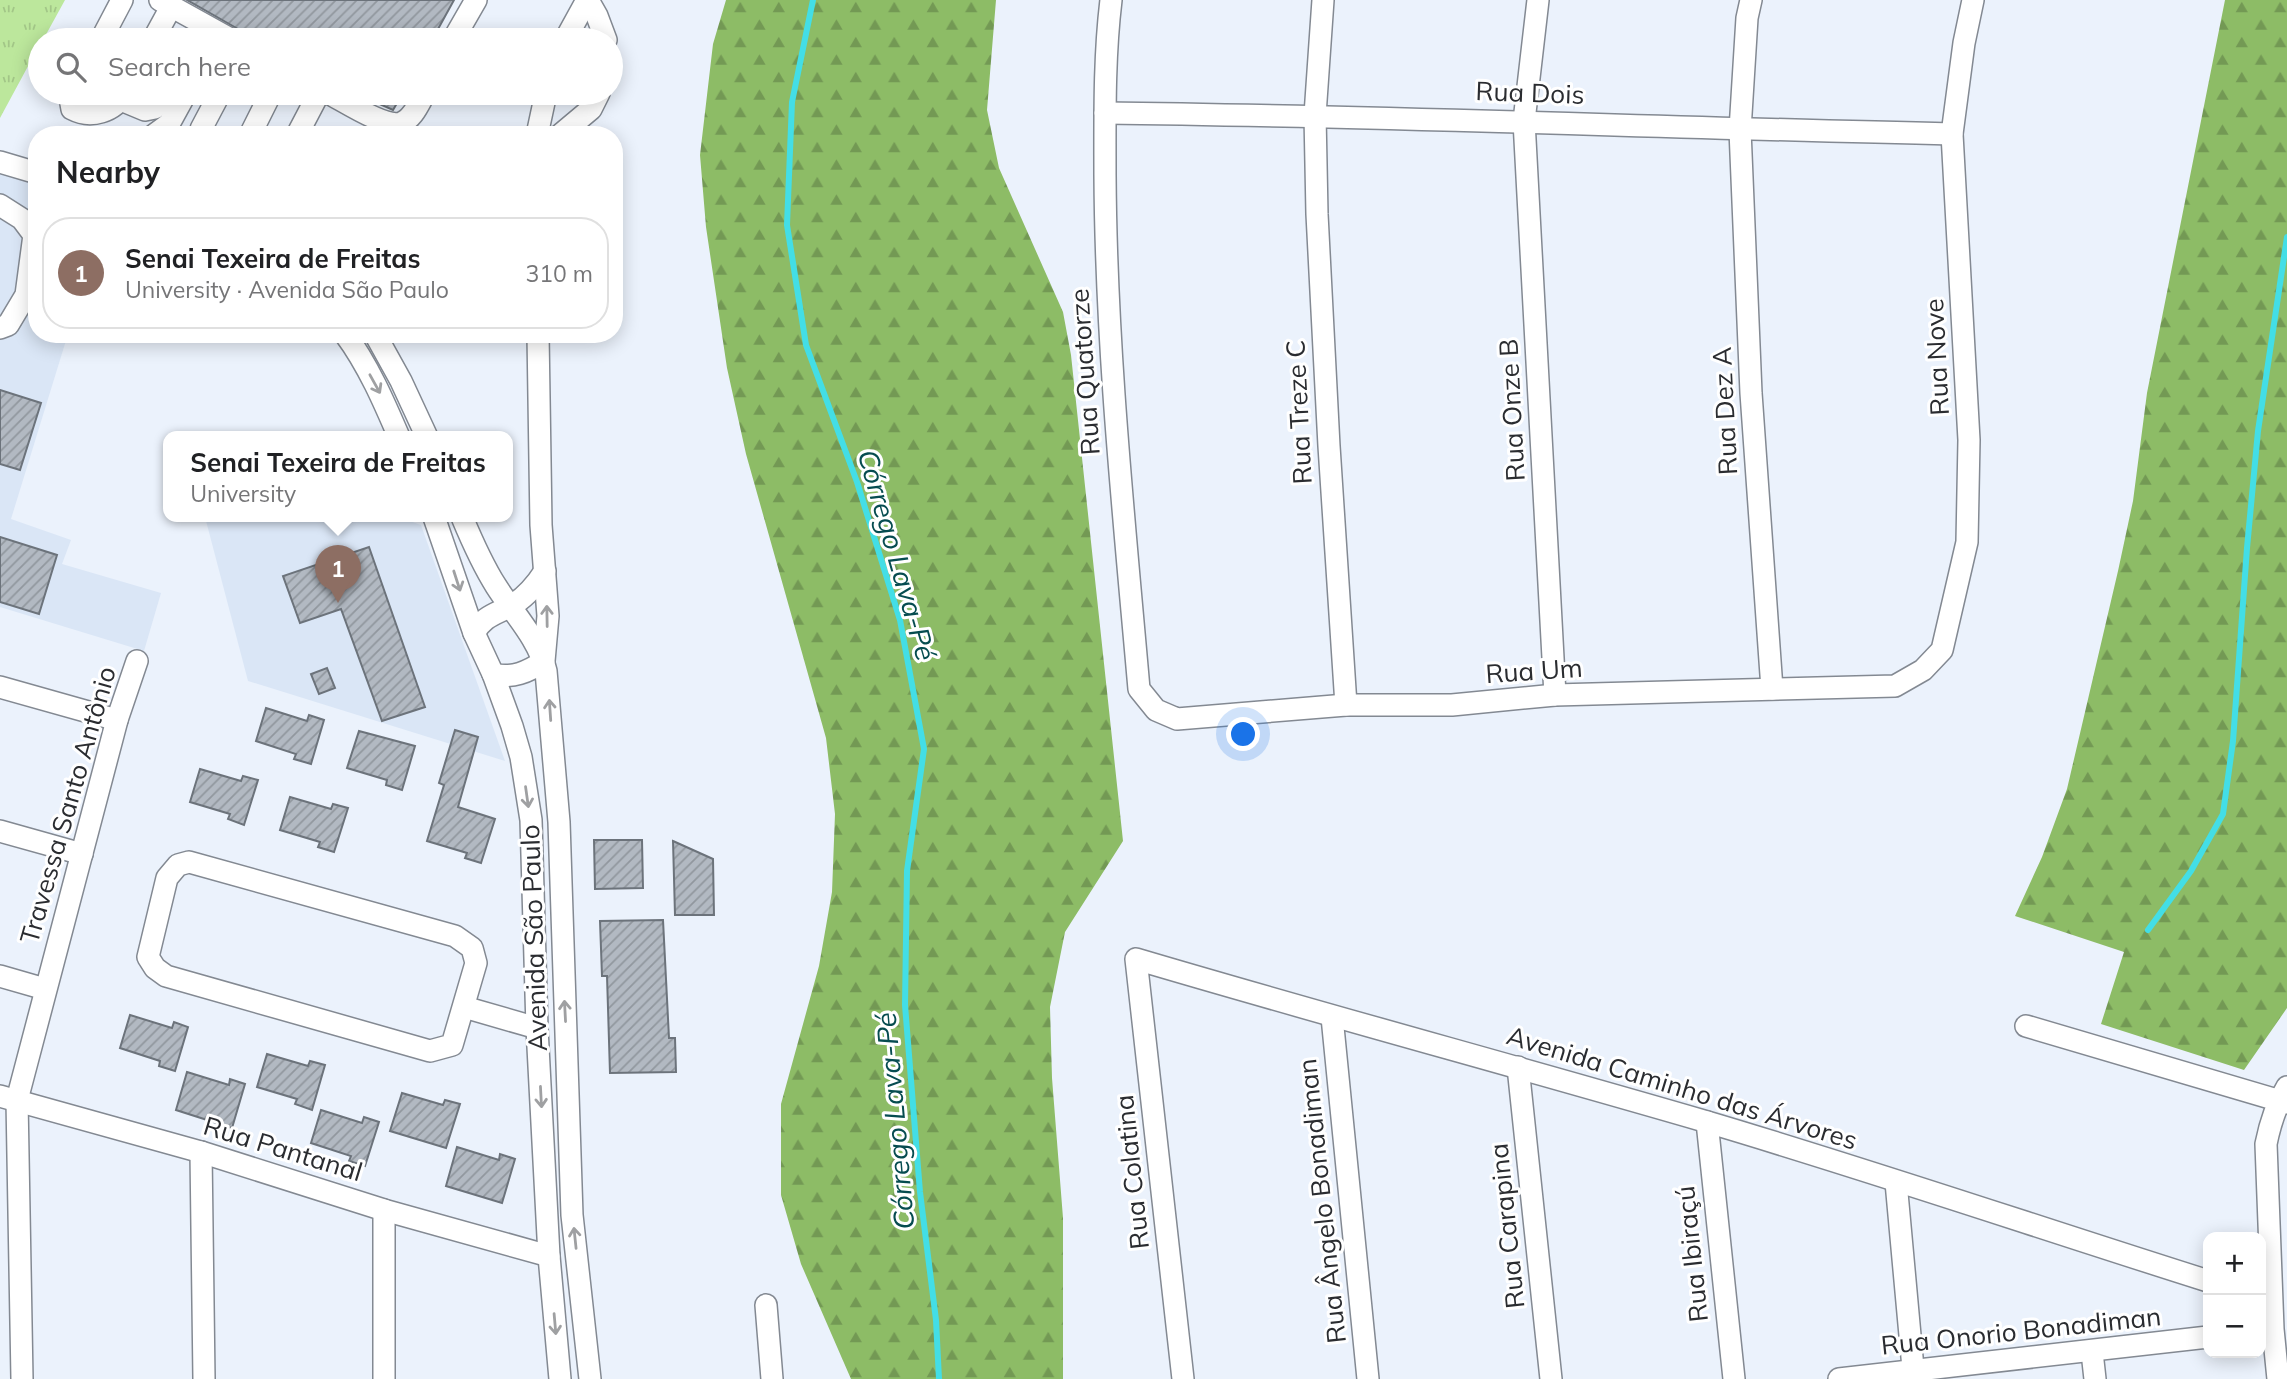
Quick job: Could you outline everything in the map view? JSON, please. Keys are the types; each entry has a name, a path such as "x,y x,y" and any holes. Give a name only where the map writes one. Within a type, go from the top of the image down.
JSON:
{"street":[{"path":"107,28 122,0"},
{"path":"460,28 476,0"},
{"path":"569,0 569,28"},
{"path":"571,28 588,0 602,28"},
{"name":"Rua Quatorze","path":"1111,0 1105,113 1105,265 1114,405 1139,690 1156,710 1177,719"},
{"name":"Rua Treze C","path":"1323,0 1315,115 1317,214 1346,705"},
{"name":"Rua Onze B","path":"1538,0 1524,121 1555,695"},
{"name":"Rua Dez A","path":"1751,0 1747,19 1740,130 1751,393 1772,689"},
{"name":"Rua Nove","path":"1895,686 1923,670 1942,650 1967,542 1969,440 1952,134 1964,43 1973,0"},
{"path":"157,28 166,3 206,28"},
{"path":"71,105 72,109 83,114 98,114 110,105"},
{"path":"137,105 145,110 157,105"},
{"path":"166,126 179,105"},
{"path":"203,126 214,105"},
{"path":"254,126 265,105"},
{"path":"302,126 313,105"},
{"path":"351,105 392,124 402,123 411,116 418,105"},
{"path":"539,126 543,105"},
{"path":"571,126 593,105"},
{"name":"Rua Dois","path":"1105,113 1315,115 1740,130 1952,134"},
{"path":"0,162 28,170"},
{"path":"0,205 22,219 28,227"},
{"path":"0,328 8,326 26,295 28,280"},
{"path":"351,343 397,431"},
{"path":"380,343 424,431"},
{"path":"492,674 521,674 544,661 548,616 541,526 538,343"},
{"name":"Avenida São Paulo","path":"436,522 474,633 522,757 531,820 537,1028 549,1256 560,1379"},
{"name":"Avenida São Paulo","path":"464,522 480,559 531,636 544,661 548,686 558,822 572,1215 590,1379"},
{"path":"474,633 481,621 510,606 535,586 545,571"},
{"name":"Travessa Santo Antônio","path":"22,1379 9,1098 45,989 117,720 137,661"},
{"name":"Rua Um","path":"1177,719 1346,705 1452,705 1555,695 1895,686"},
{"path":"0,687 117,720"},
{"path":"0,831 82,854"},
{"path":"189,862 456,936 472,948 476,963 464,1007 452,1045 430,1051 166,976 155,968 148,957 167,878 177,865 189,862"},
{"name":"Avenida Caminho das Árvores","path":"1136,959 1707,1122 2203,1279"},
{"name":"Rua Colatina","path":"1136,959 1183,1379"},
{"path":"0,976 45,989"},
{"path":"464,1007 537,1028"},
{"name":"Rua Ângelo Bonadiman","path":"1332,1017 1368,1379"},
{"path":"2026,1026 2284,1097 2266,1144 2273,1302 2267,1330 2278,1379"},
{"name":"Rua Carapina","path":"1518,1068 1551,1379"},
{"name":"Rua Pantanal","path":"9,1098 201,1152 384,1210 549,1256"},
{"name":"Rua Ibiraçú","path":"1707,1122 1734,1379"},
{"path":"201,1152 204,1379"},
{"path":"1896,1182 1913,1376"},
{"path":"384,1210 384,1379"},
{"path":"766,1305 772,1379"},
{"name":"Rua Onorio Bonadiman","path":"1839,1379 1913,1376 2203,1338"},
{"path":"2092,1352 2095,1379"}],"shaded area":[{"path":"0,173 28,181 28,343 65,343 11,519 71,540 62,564 161,593 144,651 0,607"},
{"path":"206,522 412,522 421,525 505,761 248,681"}],"green space":[{"path":"0,0 65,0 50,28 28,28 28,66 0,118"},
{"path":"726,0 996,0 987,110 999,168 1063,312 1071,355 1123,841 1065,932 1050,1007 1052,1078 1063,1218 1063,1379 851,1379 801,1264 781,1195 781,1104 819,966 832,892 835,814 826,738 746,454 727,368 706,227 700,155 713,44"},
{"path":"2225,0 2287,0 2287,1008 2244,1070 2101,1024 2124,952 2015,916 2042,857 2067,789 2118,571 2133,501 2147,393"}],"building":[{"path":"187,0 454,0 439,28 236,28"},
{"path":"382,105 396,105 393,110"},
{"path":"0,390 41,403 20,470 0,464"},
{"path":"0,537 57,555 39,614 0,602"},
{"path":"369,547 425,707 382,721 341,609 300,623 283,576"},
{"path":"327,668 335,688 319,694 311,674"},
{"path":"266,708 307,721 309,715 324,720 311,764 294,759 296,754 256,741"},
{"path":"455,730 478,737 458,807 495,819 481,863 465,858 467,853 427,841 444,785 439,783"},
{"path":"359,731 415,746 402,790 386,785 387,780 347,768"},
{"path":"200,769 241,781 243,776 258,780 244,825 228,819 230,814 190,802"},
{"path":"290,797 331,809 333,804 348,808 334,852 318,847 320,842 280,830"},
{"path":"594,840 642,840 643,888 595,889"},
{"path":"673,841 713,859 714,915 675,915"},
{"path":"663,920 669,1038 675,1038 676,1072 610,1073 607,976 602,976 600,921"},
{"path":"130,1015 172,1028 174,1022 188,1027 175,1071 159,1066 160,1061 120,1048"},
{"path":"267,1054 308,1066 310,1061 325,1065 312,1110 295,1104 297,1099 257,1087"},
{"path":"187,1072 229,1085 230,1079 245,1084 232,1128 176,1110"},
{"path":"402,1093 443,1105 445,1100 460,1104 446,1148 390,1131"},
{"path":"321,1110 362,1123 364,1117 379,1122 365,1166 349,1161 351,1156 311,1143"},
{"path":"457,1147 499,1160 500,1154 515,1159 502,1203 446,1186"}],"waterway":[{"name":"Córrego Lava-Pé","path":"813,0 792,102 787,225 806,345 857,482 900,620 924,749 907,871 905,1005 920,1192 936,1320 939,1379"},
{"path":"2148,930 2191,871 2223,814 2233,741 2258,431 2287,237"}],"place":[{"name":"Senai Texeira de Freitas","path":"338,603"}]}
